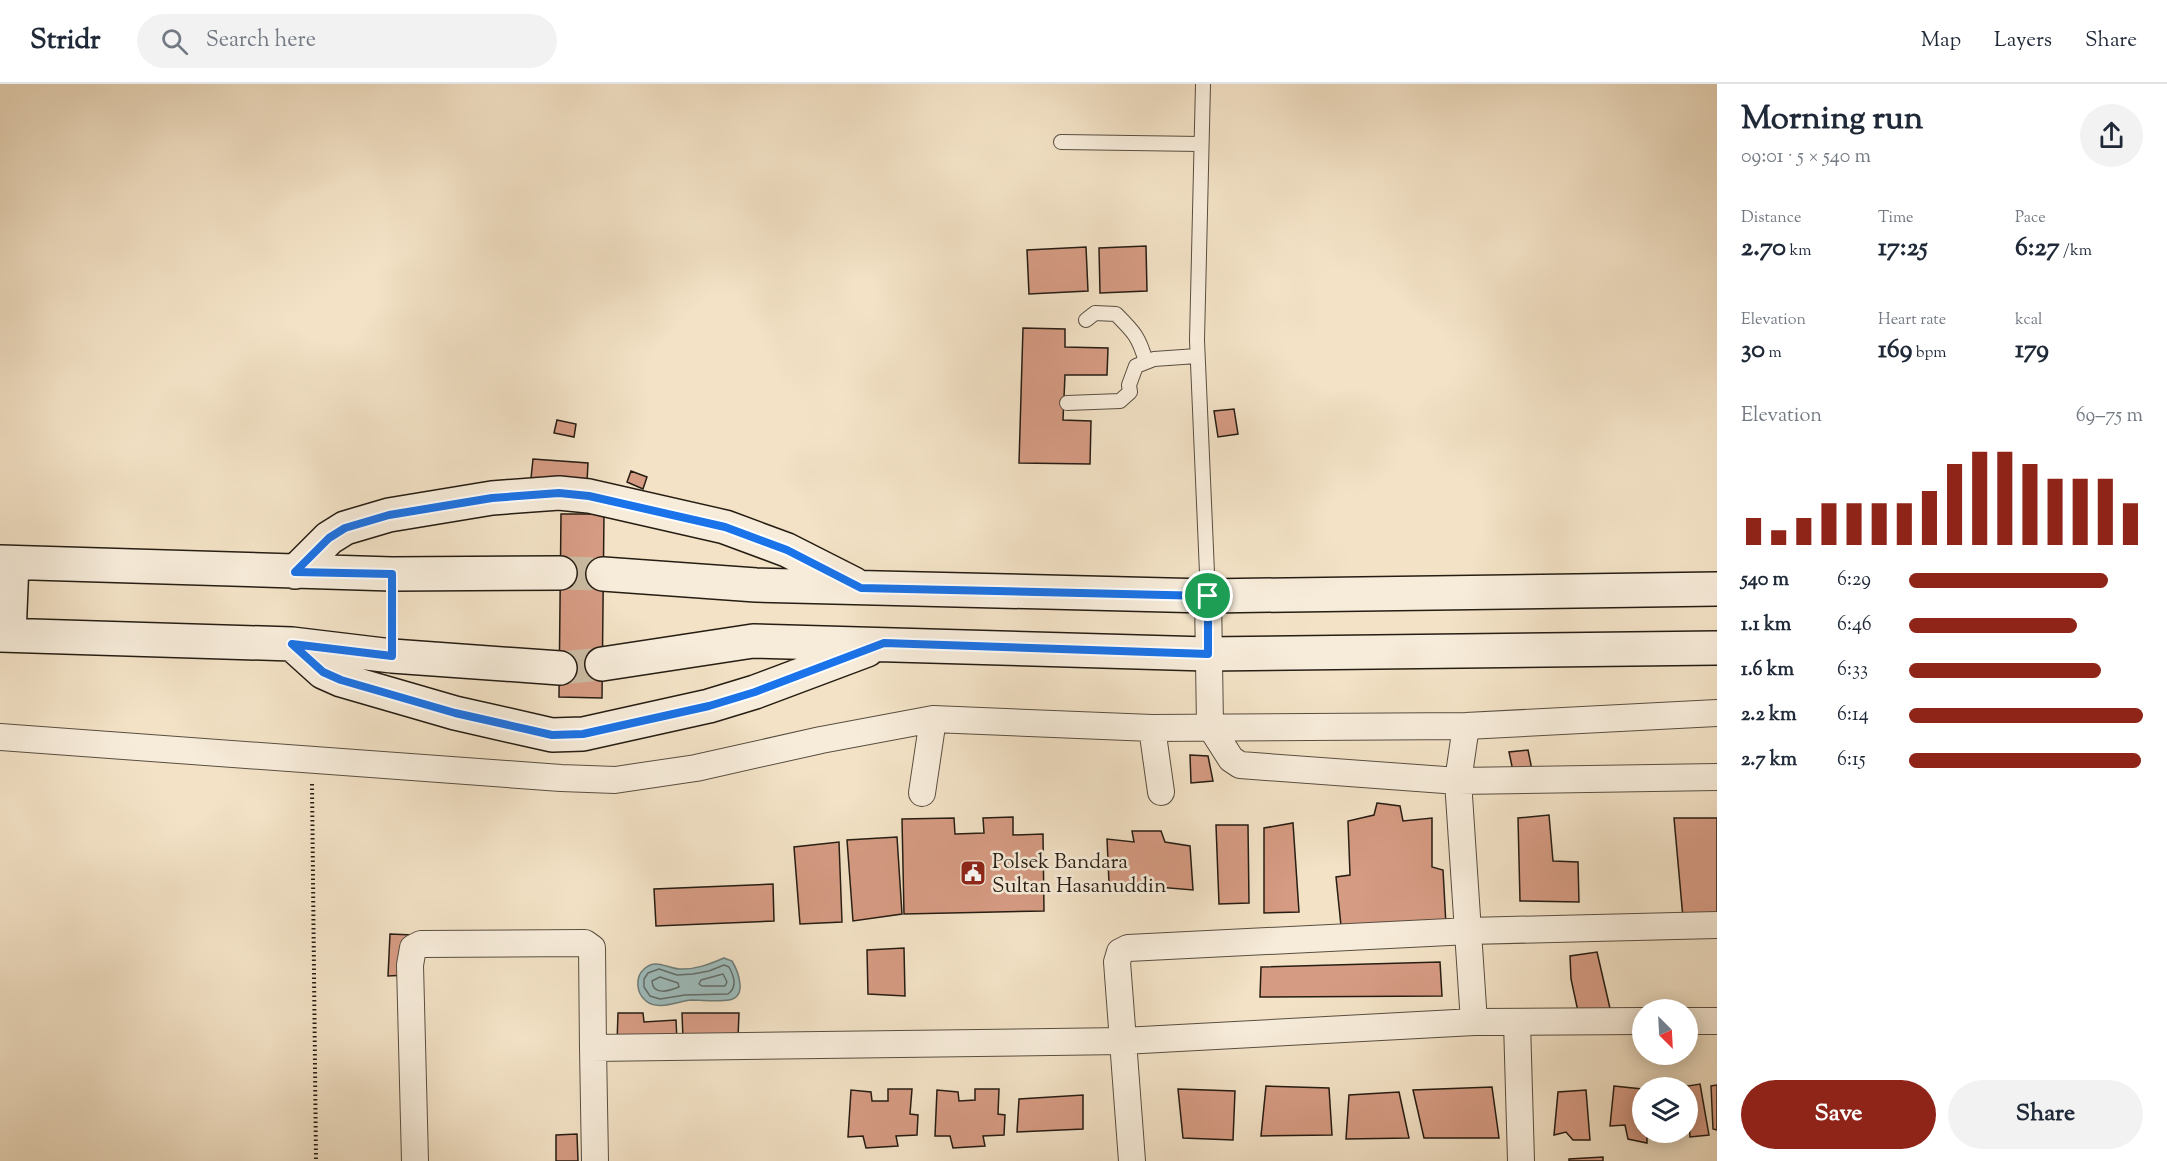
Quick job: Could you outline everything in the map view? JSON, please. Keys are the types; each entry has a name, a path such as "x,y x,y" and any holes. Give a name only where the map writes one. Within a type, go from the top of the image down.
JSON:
{"main road":[{"path":"295,572 329,538 345,528 389,515 492,498 559,493 589,496 725,527 787,550 861,588"},
{"path":"560,573 392,574 6,563 4,635 292,644 392,656 560,668"},
{"path":"603,574 756,585 1208,596 1717,589"},
{"path":"602,664 753,641 1208,654 1717,648"},
{"path":"292,644 323,672 367,689 455,713 552,735 567,736 709,706 755,692 884,643"}],"street":[{"path":"1208,596 1210,726 1231,759 1240,765 1458,782 1717,777"},
{"path":"0,737 615,780 696,768 820,740 933,719 1152,728 1466,726 1717,713"},
{"path":"922,793 933,719"},
{"path":"1466,726 1458,782 1474,1022"},
{"path":"1152,728 1161,792"},
{"path":"1132,1161 1116,962 1120,952 1128,948 1469,931 1717,926"},
{"path":"415,1161 410,964 413,948 417,945 585,943 592,948 595,1161"},
{"path":"1698,1021 1717,1021"},
{"path":"593,1048 1123,1041 1474,1022 1632,1022"},
{"path":"1517,1022 1521,1161"}],"lane":[{"path":"1203,84 1197,356 1208,596"},
{"path":"1061,142 1201,144"},
{"path":"1086,321 1095,313 1116,314 1141,342 1146,362"},
{"path":"1067,403 1120,401 1130,392 1129,386 1136,366 1154,359 1197,356"}],"path":[{"path":"392,574 392,656"},
{"path":"312,759 316,1161"}],"water":[{"path":"724,958 732,961 739,977 740,989 735,998 720,1001 691,1000 656,1005 646,1001 640,994 639,976 648,966 657,964 691,969"}],"building":[{"path":"1146,246 1147,291 1100,293 1099,248"},
{"path":"1086,247 1088,291 1029,294 1027,250"},
{"path":"1023,328 1065,329 1065,347 1108,348 1107,375 1065,375 1063,420 1091,421 1090,464 1019,463"},
{"path":"1234,409 1238,434 1218,437 1214,411"},
{"path":"557,420 576,424 574,437 554,433"},
{"path":"533,459 588,463 587,482 531,478"},
{"path":"631,471 647,477 643,489 627,482"},
{"path":"561,514 604,514 602,698 559,697"},
{"path":"1528,750 1533,775 1514,776 1509,752"},
{"path":"1190,755 1208,756 1213,781 1191,783"},
{"path":"1377,803 1400,806 1403,821 1432,818 1432,867 1443,870 1446,925 1341,926 1336,877 1350,875 1348,821 1374,815"},
{"path":"1549,815 1553,861 1578,862 1579,902 1520,901 1518,818"},
{"name":"Polsek Bandara Sultan Hasanuddin","path":"1013,817 1013,835 1043,834 1044,911 904,914 902,819 954,818 955,834 984,833 983,818"},
{"path":"1674,818 1717,818 1717,918 1683,918"},
{"path":"1293,823 1299,912 1264,913 1264,828"},
{"path":"1216,825 1248,825 1249,903 1219,904"},
{"path":"1132,831 1161,831 1165,842 1190,846 1193,890 1109,883 1107,839 1134,842"},
{"path":"897,837 902,914 853,921 847,840"},
{"path":"839,842 842,922 800,924 794,847"},
{"path":"773,884 774,921 656,926 654,889"},
{"path":"390,934 413,935 407,975 388,976"},
{"path":"904,948 905,996 868,994 867,950"},
{"path":"1597,952 1612,1017 1579,1016 1571,979 1570,956"},
{"path":"1440,962 1442,996 1260,997 1261,967"},
{"path":"618,1013 643,1013 644,1022 676,1020 677,1041 617,1043"},
{"path":"682,1013 739,1013 738,1037 683,1039"},
{"path":"1698,1084 1700,1084 1709,1135 1698,1136"},
{"path":"1717,1085 1717,1130 1713,1129 1711,1086"},
{"path":"1266,1086 1329,1088 1332,1135 1261,1136"},
{"path":"1614,1086 1632,1088 1632,1140 1628,1139 1625,1125 1610,1126"},
{"path":"1492,1087 1499,1138 1424,1138 1413,1090"},
{"path":"888,1089 912,1089 910,1114 918,1115 917,1135 896,1136 898,1146 866,1148 863,1136 848,1137 851,1090 871,1092 872,1101 888,1101"},
{"path":"975,1089 999,1089 998,1114 1005,1115 1004,1135 983,1136 985,1146 953,1148 950,1136 935,1136 937,1090 958,1092 959,1101 975,1100"},
{"path":"1178,1089 1235,1091 1233,1140 1183,1138"},
{"path":"1586,1090 1590,1140 1573,1140 1566,1132 1554,1135 1558,1092"},
{"path":"1399,1092 1409,1138 1346,1139 1349,1095"},
{"path":"1083,1095 1083,1129 1017,1132 1019,1099"},
{"path":"577,1134 578,1161 556,1161 556,1135"},
{"path":"1603,1157 1603,1161 1569,1161 1569,1159"}],"tunnel":[{"path":"560,573 603,574"},
{"path":"560,668 602,664"}],"place":[{"name":"Polsek Bandara Sultan Hasanuddin","path":"973,873"}],"route":[{"path":"559,493 589,496 725,527 787,550 861,588 1208,596 1208,654 884,643 755,692 709,706 567,736 552,735 455,713 367,689 323,672 292,644 392,656 392,574 295,572 336,533 345,528 389,515 492,498 559,493"}]}
